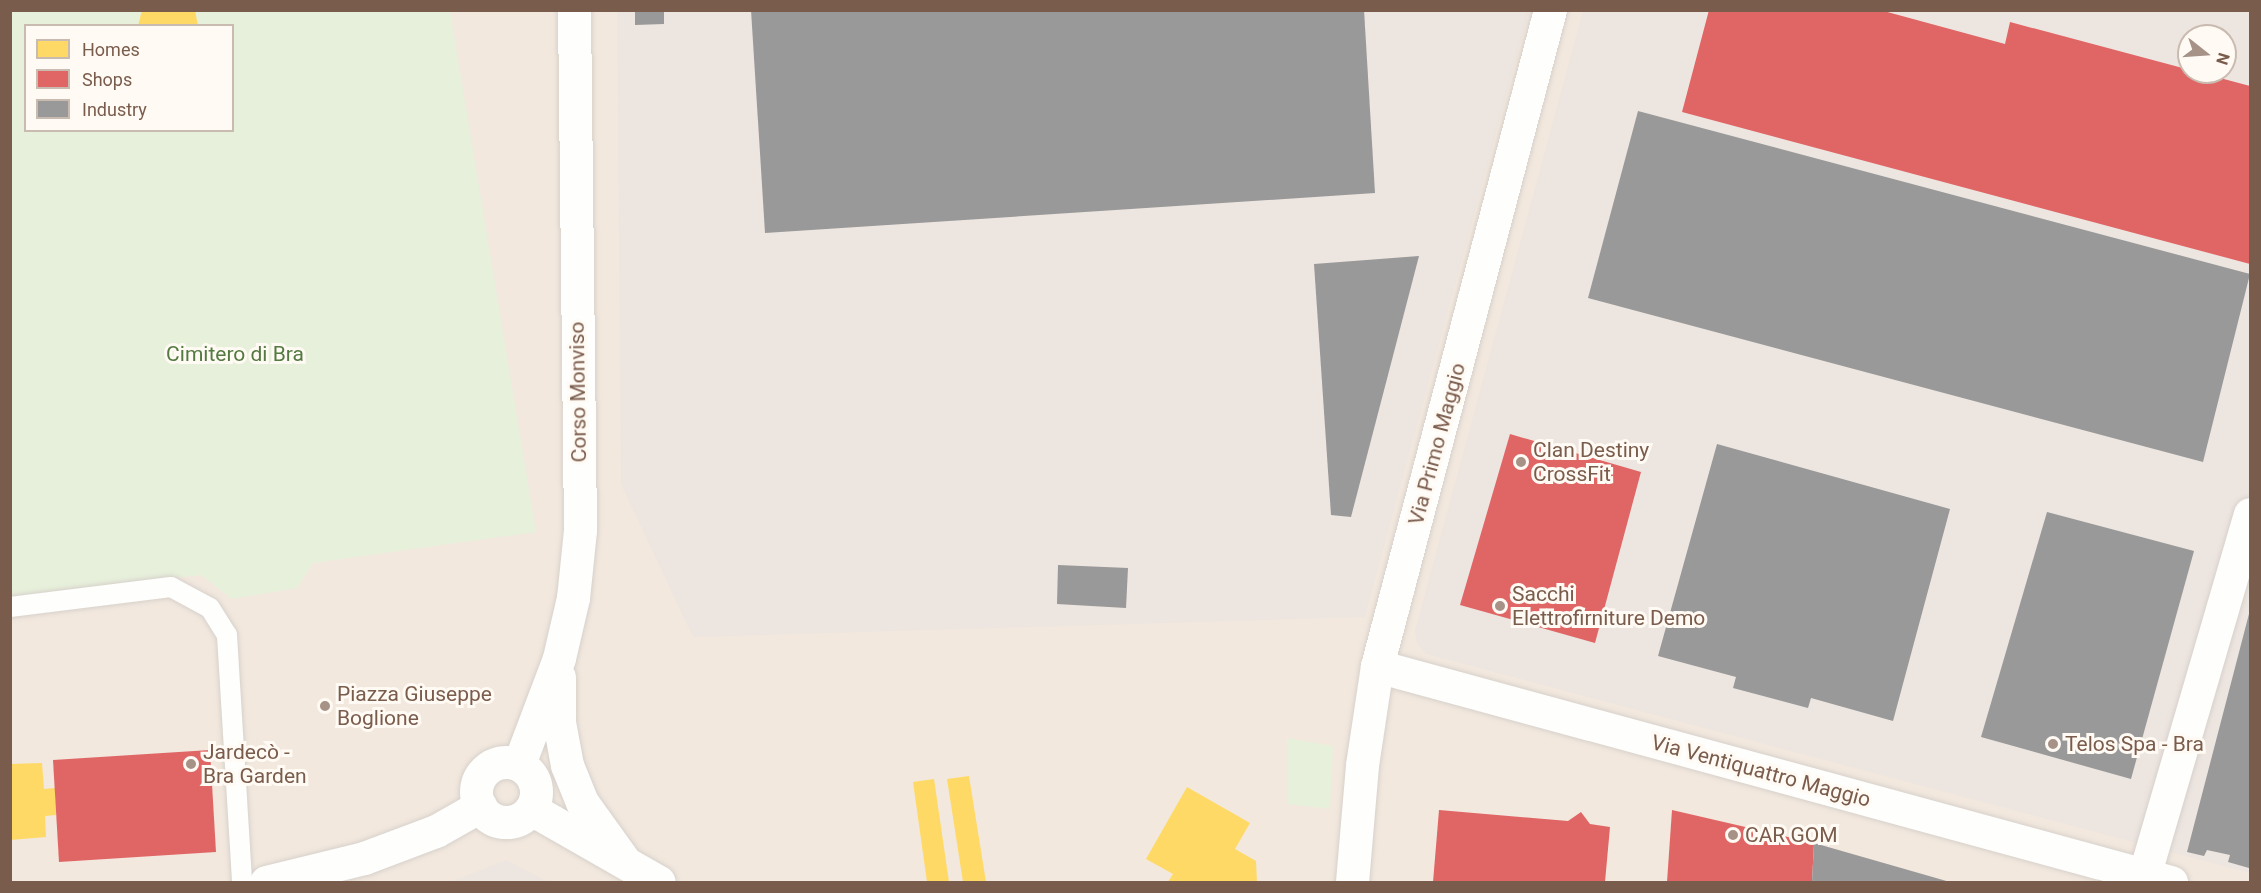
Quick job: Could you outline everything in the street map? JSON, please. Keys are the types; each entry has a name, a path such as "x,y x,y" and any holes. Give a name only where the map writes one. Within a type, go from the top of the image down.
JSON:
{"street":[{"name":"Corso Monviso","path":"519,764 559,658 573,598 580,531 574,10"},
{"name":"Via Primo Maggio","path":"1352,882 1362,765 1377,666 1550,10"},
{"name":"Via Ventiquattro Maggio","path":"1377,666 2158,879 2250,514"},
{"path":"559,658 559,722 567,765 582,802 625,862"},
{"path":"501,762 519,764 527,770 536,789 531,809 524,816 504,822 486,813 480,806 477,788 485,771 501,762"},
{"path":"266,882 302,880 436,831 480,806"},
{"path":"531,809 659,882"}],"lane":[{"path":"10,607 171,587 210,608 227,635 242,882"}],"shaded area":[{"path":"11,11 2250,11 2250,882 11,882"},
{"path":"617,11 1529,11 1365,617 693,637 621,484"},
{"path":"1583,11 2250,11 2250,873 1426,654 1417,643 1415,631"},
{"path":"506,860 548,882 451,882"}],"green space":[{"name":"Cimitero di Bra","path":"10,11 450,11 536,532 313,563 297,588 232,599 201,575 11,597"},
{"path":"1287,738 1333,746 1330,809 1288,804"}],"building: Homes":[{"path":"142,10 195,10 198,24 138,24"},
{"path":"42,763 44,789 55,788 56,815 45,816 46,837 10,840 10,764"},
{"path":"969,776 986,882 963,882 947,779"},
{"path":"934,779 949,882 927,882 913,782"},
{"path":"1187,787 1250,823 1235,849 1256,861 1257,882 1168,882 1173,874 1146,859"}],"building: Shops":[{"path":"1709,10 1880,10 2005,44 2010,22 2177,67 2177,84 2237,83 2250,86 2250,264 1682,112"},
{"path":"1510,434 1641,472 1595,643 1460,605"},
{"path":"210,750 216,852 59,862 53,760"},
{"path":"1439,810 1568,821 1581,812 1590,824 1610,827 1605,882 1433,882"},
{"path":"1672,810 1814,843 1812,882 1667,882"}],"building: Industry":[{"path":"635,10 664,10 664,24 635,25"},
{"path":"751,10 1364,10 1375,193 765,233"},
{"path":"1638,111 2250,274 2203,462 1588,298"},
{"path":"1419,256 1351,517 1331,515 1314,264"},
{"path":"1717,444 1950,509 1893,721 1811,698 1808,708 1733,688 1736,677 1658,656"},
{"path":"2047,512 2194,551 2131,779 1981,737"},
{"path":"1058,565 1128,568 1126,608 1057,604"},
{"path":"2250,610 2249,868 2228,862 2230,855 2207,850 2204,856 2187,852"},
{"path":"1814,843 1950,882 1812,882"}],"place":[{"name":"Clan Destiny CrossFit","path":"1521,462"},
{"name":"Sacchi Elettrofirniture Demo","path":"1500,606"},
{"name":"Piazza Giuseppe Boglione","path":"325,706"},
{"name":"Telos Spa - Bra","path":"2053,744"},
{"name":"Jardecò - Bra Garden","path":"191,764"},
{"name":"CAR GOM","path":"1733,835"}]}
